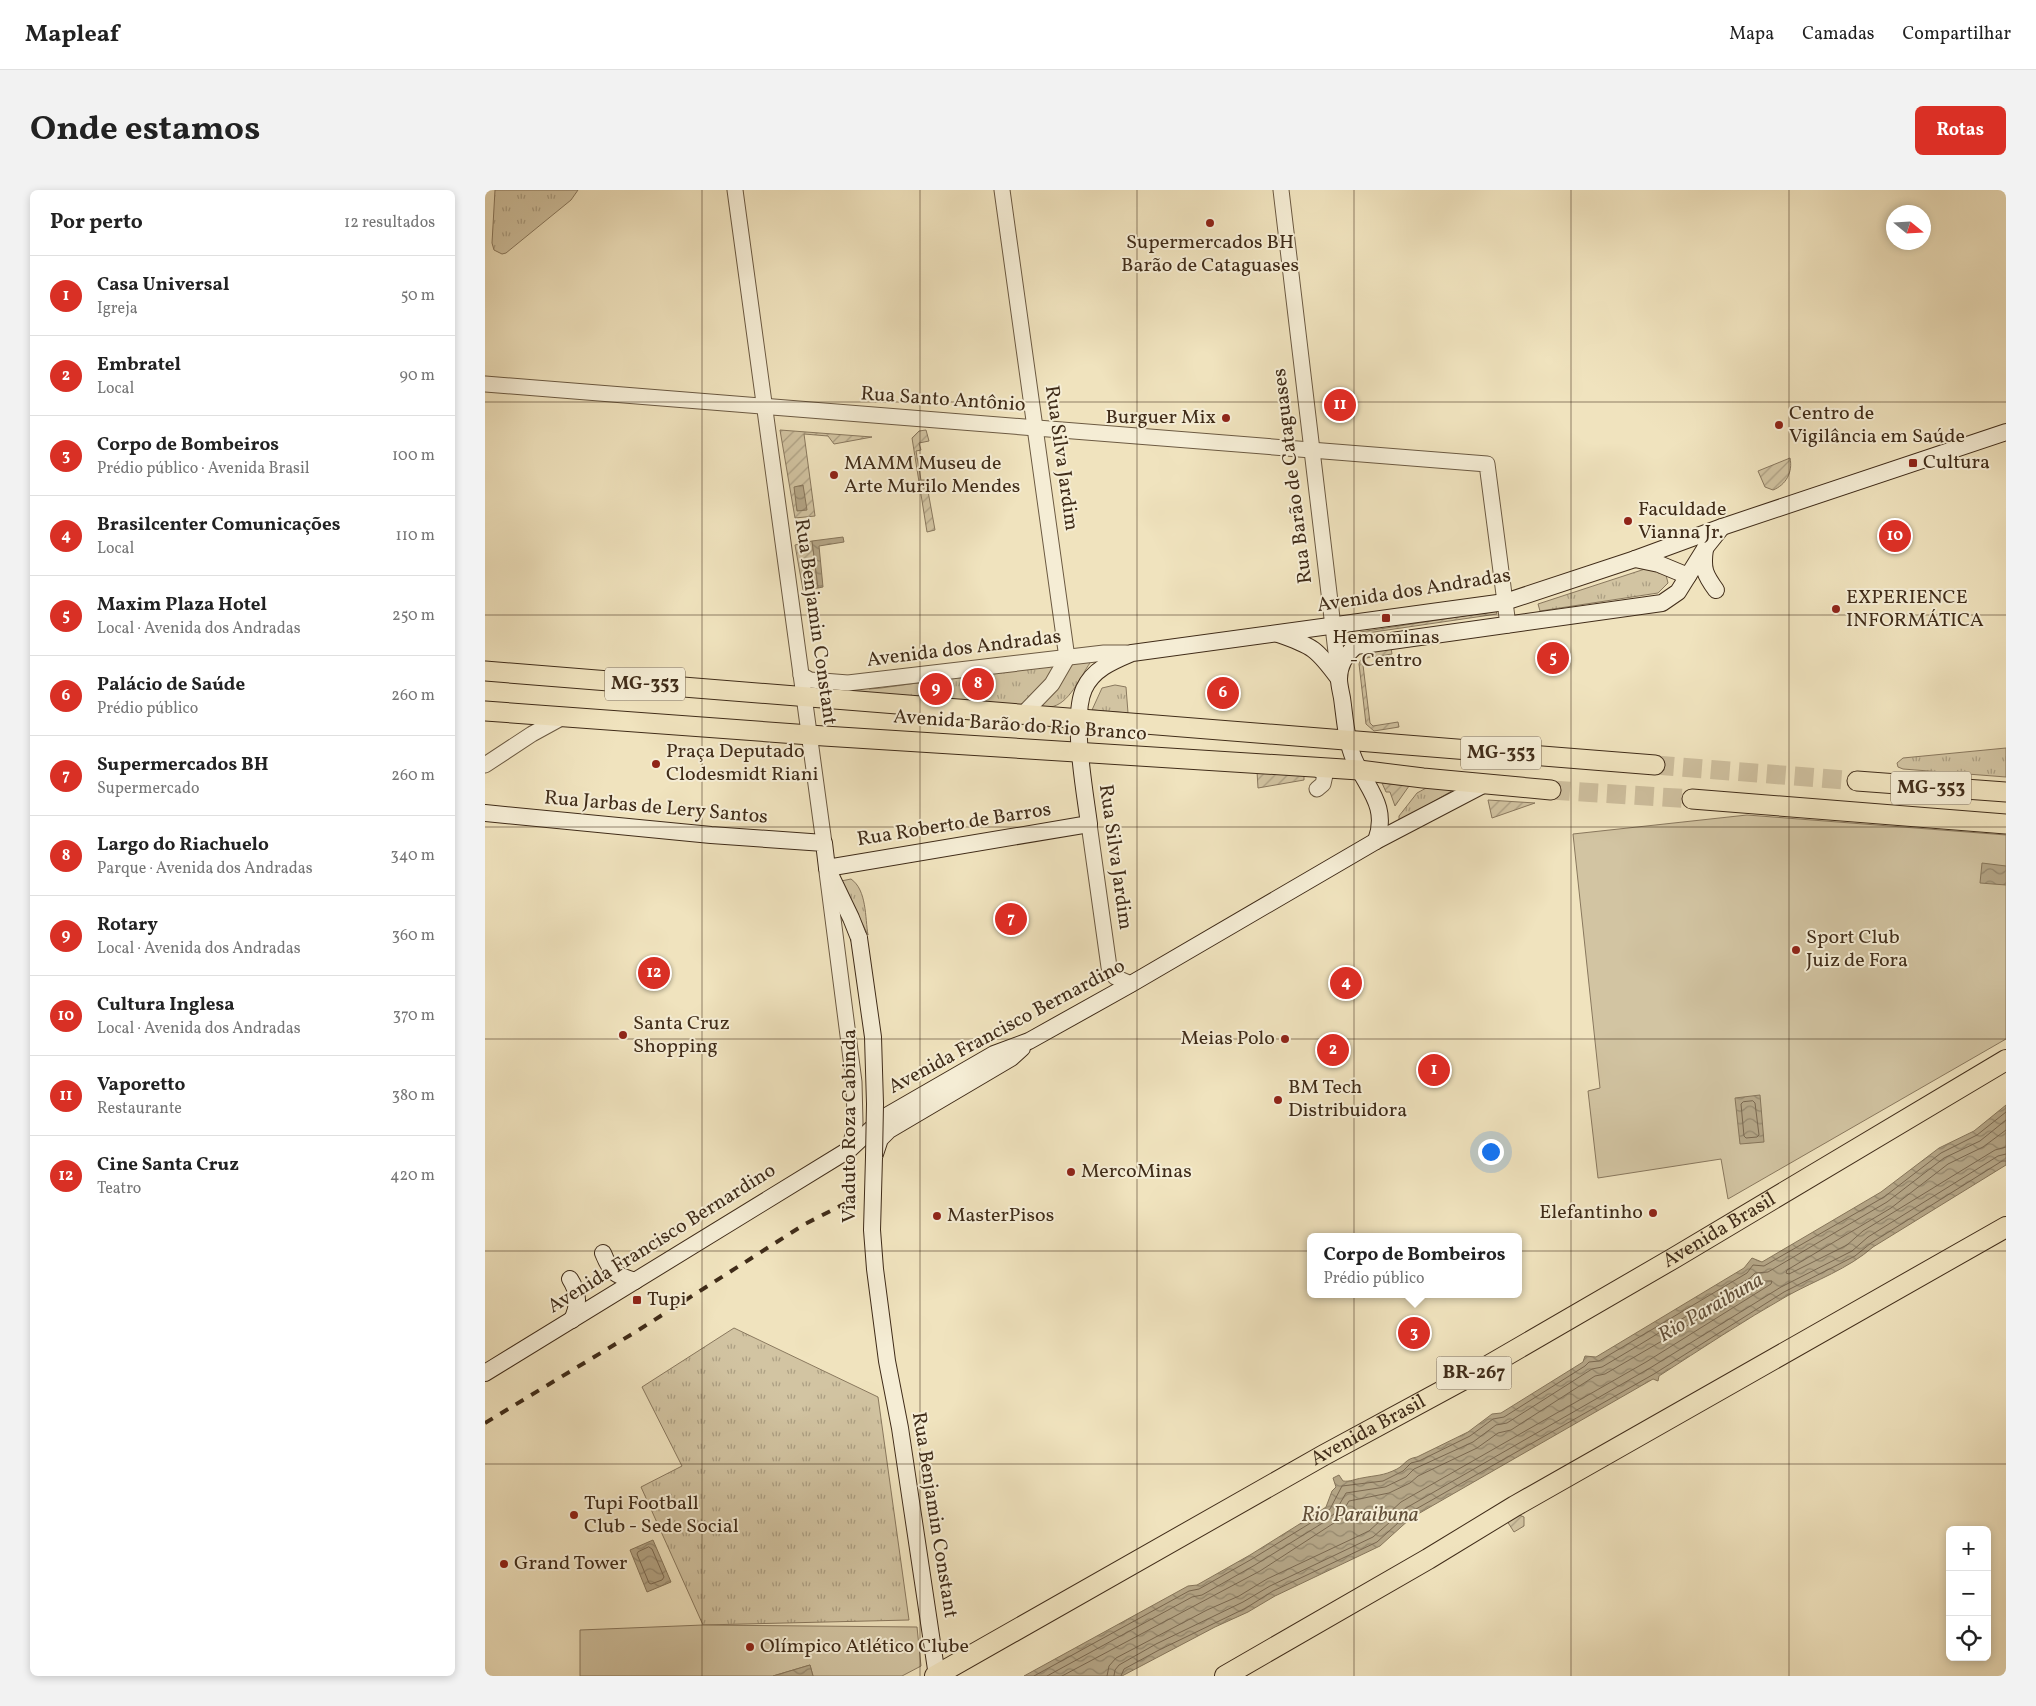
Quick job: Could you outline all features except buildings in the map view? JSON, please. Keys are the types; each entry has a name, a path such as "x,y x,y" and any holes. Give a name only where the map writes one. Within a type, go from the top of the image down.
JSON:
{"highway":[{"name":"Avenida Brasil","path":"936,1676 1324,1455 1481,1370 1674,1258 2006,1060"},
{"path":"1225,1676 1533,1497 2006,1227"}],"main road":[{"name":"Avenida dos Andradas","path":"1080,752 1079,719 1083,690 1100,669 1113,660 1132,653 1505,602 2006,432"},
{"path":"1339,679 1347,653 1356,646 1662,603 1678,592 1705,547 1722,527"},
{"path":"1705,547 1703,562 1706,576 1716,590"},
{"path":"1635,559 1659,564 1688,576"},
{"path":"1275,633 1301,642 1322,655 1339,679"},
{"name":"Avenida Barão do Rio Branco","path":"485,672 1655,765"},
{"name":"Rua Barão de Cataguases","path":"1339,679 1348,741 1380,809 1380,830 1376,841"},
{"name":"Avenida Barão do Rio Branco","path":"485,711 809,735 1316,767 1363,776 1551,790"},
{"name":"Rua Silva Jardim","path":"1080,752 1089,824"},
{"name":"MG-353","path":"1857,781 2006,792"},
{"name":"Avenida Francisco Bernardino","path":"485,1372 573,1320 850,1148 883,1118 994,1054 1029,1040 1131,984 1376,841 1485,784"},
{"path":"1692,799 2006,824"},
{"name":"Rua Jarbas de Lery Santos","path":"485,813 711,835 824,843"},
{"name":"Rua Roberto de Barros","path":"827,868 1089,824"},
{"name":"Rua Benjamin Constant","path":"824,843 827,868"},
{"name":"Viaduto Roza Cabinda","path":"827,868 859,938 873,1037 875,1104 872,1230 887,1361"},
{"path":"874,1157 880,1139 889,1130 1011,1058 1029,1040"},
{"path":"603,1253 608,1266 614,1274 635,1281"},
{"path":"570,1279 575,1287 578,1298 573,1320"},
{"name":"Rua Benjamin Constant","path":"887,1361 900,1428 936,1676"}],"street":[{"name":"Rua Benjamin Constant","path":"735,190 824,843"},
{"name":"Rua Silva Jardim","path":"1002,190 1067,658"},
{"name":"Rua Barão de Cataguases","path":"1281,190 1339,679"},
{"name":"Rua Santo Antônio","path":"485,384 1487,464 1505,602"},
{"path":"1505,602 1508,625"},
{"name":"Avenida dos Andradas","path":"801,675 810,680 847,683 1104,653 1132,653"},
{"path":"1021,716 1052,684 1067,658"},
{"path":"485,765 532,734 563,717"},
{"path":"1316,767 1325,775 1323,784 1317,789"},
{"name":"Rua Silva Jardim","path":"1089,824 1109,967 1115,977 1131,984"},
{"name":"Rua Benjamin Constant","path":"827,868 854,1082 855,1123 850,1148"}],"green space":[{"path":"495,190 578,190 571,200 506,253 502,254 494,250 492,243"},
{"path":"780,430 872,437 834,444 828,436 804,434 815,516 795,518"},
{"path":"926,430 929,441 919,443 921,450 916,451 921,480 926,480 935,530 927,532 912,438 919,431"},
{"path":"1790,458 1789,473 1782,485 1773,490 1765,487 1758,471"},
{"path":"812,541 818,588 803,590 795,545"},
{"path":"1651,567 1666,575 1668,583 1658,593 1540,611 1538,604"},
{"path":"1496,611 1497,614 1360,634 1360,632"},
{"path":"1391,648 1392,654 1366,658 1363,665 1370,723 1373,726 1398,722 1399,727 1374,731 1366,724 1359,664 1361,659 1368,654"},
{"path":"1087,658 1090,663 1073,690 1063,701 1050,707 1033,707 1073,661"},
{"path":"1055,664 1036,694 1021,705 815,689 814,685 868,684 869,689 881,688"},
{"path":"1115,685 1126,687 1128,713 1092,710 1102,688"},
{"path":"2006,748 2006,777 1903,769 1898,767 1897,763 1903,758"},
{"path":"1257,771 1304,773 1304,780 1258,788"},
{"path":"1382,783 1409,786 1395,806 1390,792 1386,792"},
{"path":"1428,787 1455,789 1399,822 1399,816 1417,793"},
{"path":"1488,800 1535,803 1492,818"},
{"name":"Sport Club Juiz de Fora","path":"1747,815 2006,835 2006,1039 1728,1199 1721,1159 1598,1178 1588,1091 1600,1088 1573,834"},
{"path":"851,879 863,897 868,935 841,881"},
{"path":"734,1328 878,1397 909,1620 703,1625 641,1487 682,1466 642,1387"},
{"path":"1517,1514 1524,1517 1524,1526 1514,1532 1507,1521"},
{"name":"Olímpico Atlético Clube","path":"703,1625 917,1627 921,1666 902,1676 813,1676 810,1665 773,1676 580,1676 580,1630"}],"water":[{"path":"803,485 807,510 797,511 794,487"},
{"path":"843,537 844,542 819,546 823,587 818,588 812,541"},
{"path":"1982,863 2006,866 2006,885 1980,883"},
{"path":"1760,1095 1764,1142 1740,1144 1735,1098"},
{"name":"Rio Paraibuna","path":"2006,1105 2006,1165 1873,1247 1853,1262 1787,1296 1738,1325 1659,1376 1658,1381 1653,1379 1411,1518 1380,1546 1275,1596 1248,1612 1215,1627 1122,1676 1024,1676 1188,1586 1197,1585 1314,1515 1326,1507 1332,1491 1336,1487 1333,1478 1339,1475 1343,1481 1348,1481 1388,1473 1410,1459 1468,1432 1492,1414 1501,1413 1583,1362 1585,1356 1596,1357 1744,1268 1752,1258 1762,1262 1881,1192 1939,1148 1974,1131"},
{"path":"653,1540 671,1582 647,1592 630,1550"},
{"path":"810,1665 813,1676 773,1676"}],"tunnel":[{"path":"1655,765 1857,781"},
{"path":"1551,790 1692,799"}],"railway":[{"path":"485,1423 637,1331 805,1224 846,1203"}],"place":[{"name":"Supermercados BH Barão de Cataguases","path":"1210,223"},
{"name":"Vaporetto","path":"1340,405"},
{"name":"Burguer Mix","path":"1226,418"},
{"name":"Centro de Vigilância em Saúde","path":"1779,425"},
{"name":"Cultura","path":"1913,463"},
{"name":"MAMM Museu de Arte Murilo Mendes","path":"834,475"},
{"name":"Faculdade Vianna Jr.","path":"1628,521"},
{"name":"Cultura Inglesa","path":"1895,536"},
{"name":"EXPERIENCE INFORMÁTICA","path":"1836,609"},
{"name":"Hemominas - Centro","path":"1386,618"},
{"name":"Maxim Plaza Hotel","path":"1553,658"},
{"name":"Largo do Riachuelo","path":"978,684"},
{"name":"Rotary","path":"936,689"},
{"name":"Palácio de Saúde","path":"1223,693"},
{"name":"Praça Deputado Clodesmidt Riani","path":"656,764"},
{"name":"Supermercados BH","path":"1011,919"},
{"name":"Sport Club Juiz de Fora","path":"1796,950"},
{"name":"Cine Santa Cruz","path":"654,973"},
{"name":"Brasilcenter Comunicações","path":"1346,983"},
{"name":"Santa Cruz Shopping","path":"623,1035"},
{"name":"Meias Polo","path":"1285,1039"},
{"name":"Embratel","path":"1333,1050"},
{"name":"Casa Universal","path":"1434,1070"},
{"name":"BM Tech Distribuidora","path":"1278,1100"},
{"name":"MercoMinas","path":"1071,1172"},
{"name":"Elefantinho","path":"1653,1213"},
{"name":"MasterPisos","path":"937,1216"},
{"name":"Tupi","path":"637,1300"},
{"name":"Corpo de Bombeiros","path":"1414,1333"},
{"name":"Tupi Football Club - Sede Social","path":"574,1515"},
{"name":"Grand Tower","path":"504,1564"},
{"name":"Olímpico Atlético Clube","path":"750,1647"}]}
